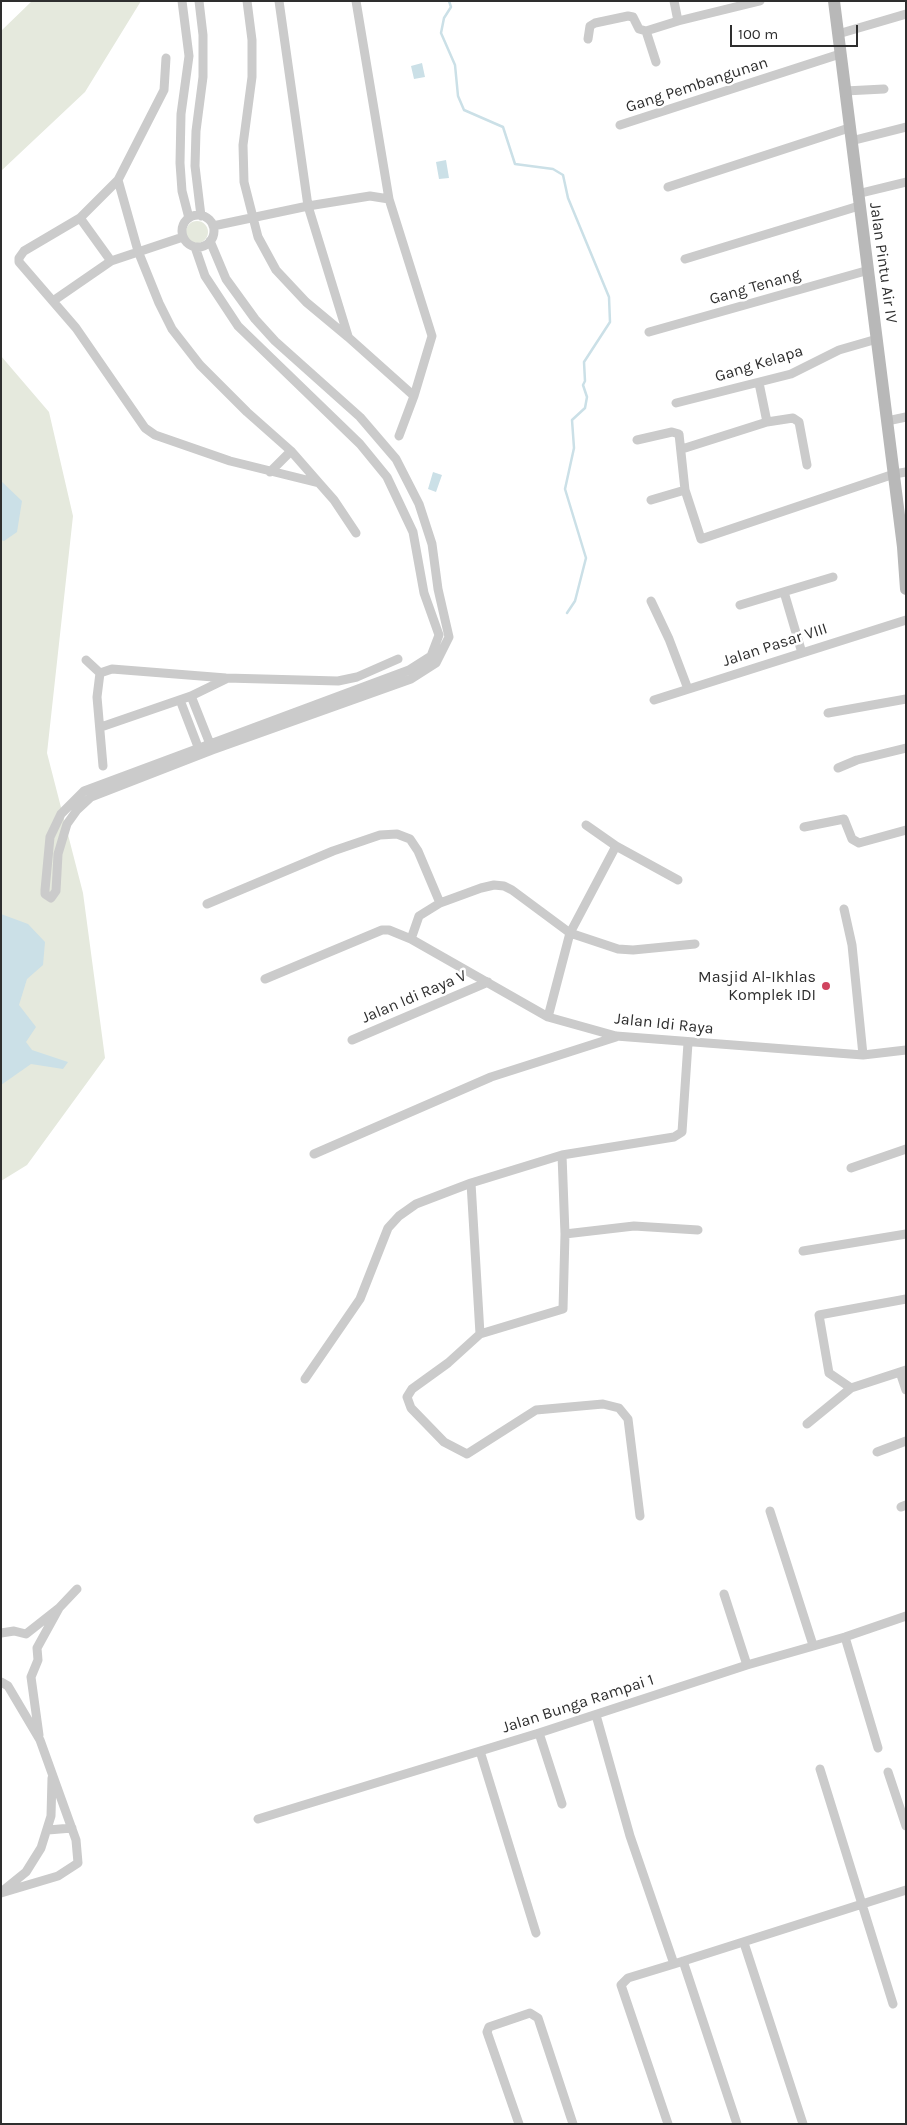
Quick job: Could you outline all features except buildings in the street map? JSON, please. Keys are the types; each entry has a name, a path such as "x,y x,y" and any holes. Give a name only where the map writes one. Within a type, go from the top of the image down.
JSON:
{"main road":[{"name":"Jalan Pintu Air IV","path":"834,1 887,421 900,473 906,589"}],"street":[{"path":"182,1 189,56 181,114 180,163 182,191 189,218"},
{"path":"199,1 204,34 203,77 196,131 195,166 201,216"},
{"path":"247,1 252,40 252,77 243,145 244,182 258,237 276,270 306,302 348,336 414,396"},
{"path":"279,1 308,206 348,336"},
{"path":"356,1 389,198 432,336 414,396 399,436"},
{"path":"674,1 678,21"},
{"path":"588,39 590,26 595,23 628,16 633,17 639,29 646,31 754,2"},
{"path":"838,34 906,14"},
{"path":"646,31 656,62"},
{"name":"Gang Pembangunan","path":"620,125 840,54"},
{"path":"166,58 164,90 118,180 80,218 24,251 19,258 22,267 76,328 145,428 155,435 230,461 319,483"},
{"path":"845,91 884,89"},
{"path":"668,187 850,134 906,126"},
{"path":"118,180 138,251 159,303 182,344 247,412 291,451 334,500 356,533"},
{"path":"686,259 906,182"},
{"path":"370,196 387,183"},
{"path":"213,226 254,219 308,206 370,196 389,198"},
{"path":"201,216 213,226 213,237 203,246 195,247 186,242 183,237 182,226 189,218 201,216"},
{"path":"80,218 111,261"},
{"path":"53,301 111,261 183,237"},
{"path":"200,751 100,793 83,803 71,817 62,838 58,854 56,891 51,898 48,897 45,890 50,837 61,814 75,797 91,787 200,751 299,715 411,679 436,663 449,637 438,589 432,544 419,504 396,459 360,417 275,342 226,280 210,241"},
{"path":"195,247 205,276 238,326 360,444 387,477 413,532 424,593 439,634 434,649 425,661 409,670 299,715"},
{"name":"Gang Tenang","path":"649,332 869,270"},
{"name":"Gang Kelapa","path":"676,403 759,383 802,369 839,350 877,339"},
{"path":"759,383 767,422"},
{"path":"887,421 906,417"},
{"path":"682,449 767,422 793,418 799,422 807,466"},
{"path":"638,440 672,432 679,434 685,490 701,539 900,473"},
{"path":"270,472 291,451"},
{"path":"651,500 685,490"},
{"path":"740,606 833,577"},
{"path":"424,593 438,589"},
{"path":"784,592 802,652"},
{"path":"651,601 688,689"},
{"name":"Jalan Pasar VIII","path":"654,700 906,620"},
{"path":"86,660 100,672"},
{"path":"100,672 112,670 226,678 338,681 357,676 398,660"},
{"path":"100,672 97,697 103,766"},
{"path":"101,727 191,696 226,678"},
{"path":"191,696 211,747"},
{"path":"828,713 906,698"},
{"path":"180,700 200,751"},
{"path":"838,768 857,760 906,748"},
{"path":"804,827 844,819 852,839 859,843 906,830"},
{"path":"586,825 616,846 678,880"},
{"path":"207,904 333,851 380,835 397,834 410,839 418,850 440,903"},
{"path":"548,1017 570,933 616,846"},
{"path":"411,939 419,916 440,903 494,885 504,886 512,890 570,933 618,949 633,950 695,944"},
{"path":"844,910 852,945 863,1056"},
{"name":"Jalan Idi Raya","path":"265,979 382,930 389,930 411,939 548,1017 616,1036 863,1056 906,1050"},
{"name":"Jalan Idi Raya V","path":"352,1040 488,982"},
{"path":"314,1154 491,1077 616,1036"},
{"path":"306,1379 360,1299 388,1228 399,1216 416,1204 470,1183 562,1155 674,1137 682,1132 688,1043"},
{"path":"851,1168 906,1149"},
{"path":"562,1155 565,1234 562,1309 480,1334 448,1363 408,1392 407,1396 411,1408 444,1442 467,1454 536,1410 603,1404 619,1408 628,1419 640,1516"},
{"path":"470,1183 480,1334"},
{"path":"565,1234 634,1226 698,1230"},
{"path":"803,1251 906,1234"},
{"path":"851,1388 829,1373 818,1315 906,1299"},
{"path":"807,1424 851,1388 903,1371 906,1390"},
{"path":"877,1452 906,1441"},
{"path":"770,1511 813,1645"},
{"path":"1,1633 14,1631 26,1634 59,1608 77,1589"},
{"path":"724,1594 747,1664"},
{"path":"40,1740 31,1677 37,1666 38,1648 59,1608"},
{"name":"Jalan Bunga Rampai 1","path":"258,1819 539,1733 747,1664 845,1636 906,1616"},
{"path":"845,1636 878,1748"},
{"path":"1,1682 8,1686 40,1740 76,1840 78,1863 58,1876 1,1893"},
{"path":"596,1715 630,1836 738,2124"},
{"path":"539,1733 562,1804"},
{"path":"480,1751 536,1934"},
{"path":"820,1769 894,2004"},
{"path":"1,1893 26,1872 41,1848 51,1816 52,1770"},
{"path":"888,1772 906,1826"},
{"path":"48,1830 72,1828"},
{"path":"668,2124 621,1985 628,1978 744,1943 906,1890"},
{"path":"744,1943 803,2124"},
{"path":"519,2124 486,2032 488,2027 530,2013 538,2018 574,2124"}],"shaded area":[{"path":"32,1 141,1 85,92 1,171 1,31"},
{"path":"197,221 205,224 208,232 205,240 197,243 189,240 186,232 189,224"},
{"path":"1,356 49,412 73,516 47,753 83,893 105,1058 27,1165 1,1181"}],"water":[{"path":"422,63 425,77 414,79 411,66"},
{"path":"446,160 449,178 439,179 436,162"},
{"path":"433,472 442,475 436,492 428,489"},
{"path":"1,481 22,501 17,532 4,541 1,540"},
{"path":"1,914 28,924 45,942 43,965 27,979 19,1005 36,1027 26,1042 32,1050 68,1062 63,1069 31,1064 1,1085"}],"waterway":[{"path":"449,1 451,7 444,18 441,33 455,65 458,96 464,110 503,127 515,164 553,169 563,175 568,198 609,297 610,322 584,362 585,381 583,385 587,397 585,408 572,420 574,448 565,489 586,558 575,601 567,613"}],"place":[{"name":"Masjid Al-Ikhlas Komplek IDI","path":"826,986"}]}
